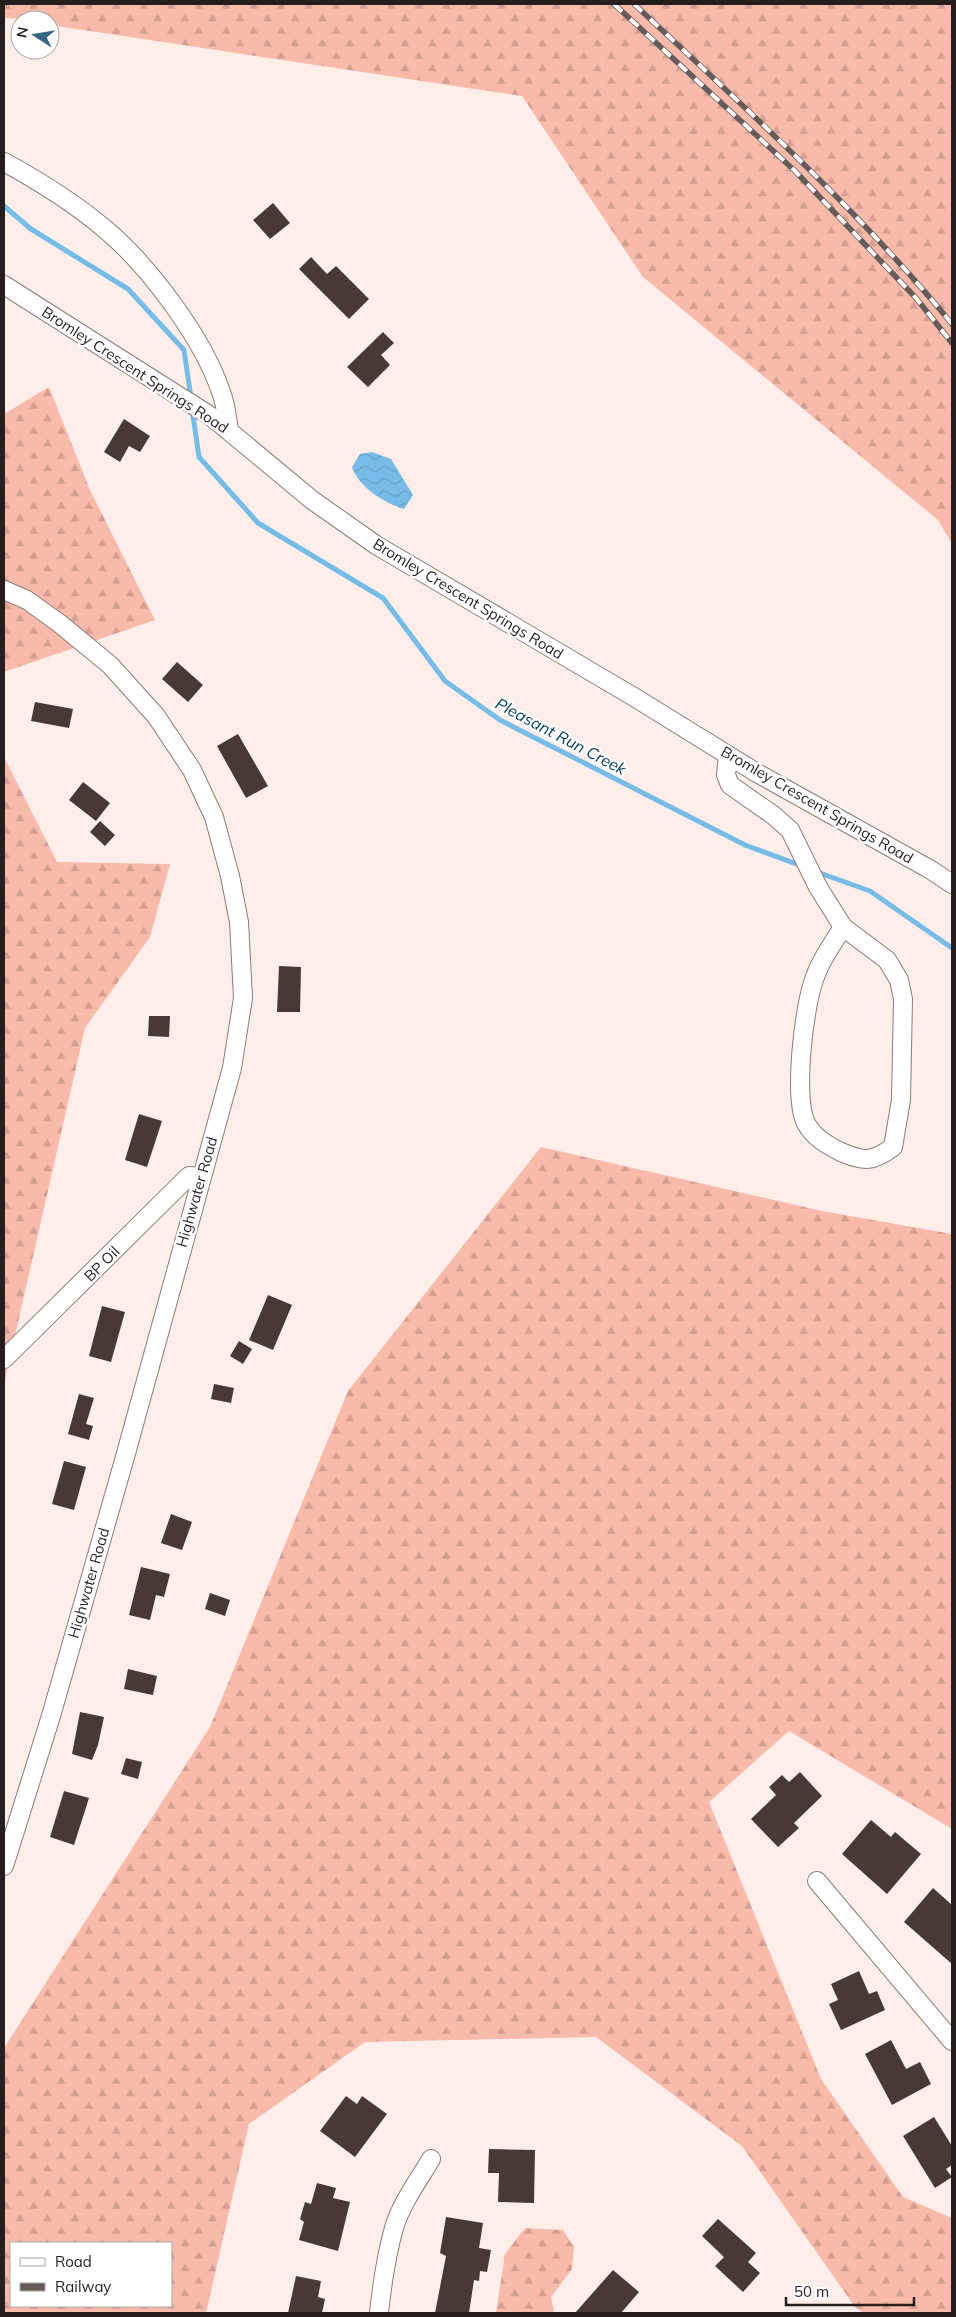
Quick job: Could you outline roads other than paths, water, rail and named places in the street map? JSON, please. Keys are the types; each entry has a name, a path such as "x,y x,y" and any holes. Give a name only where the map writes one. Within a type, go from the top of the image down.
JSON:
{"street":[{"path":"4,162 75,205 107,230 156,282 197,340 222,393 229,430"},
{"name":"Bromley Crescent Springs Road","path":"4,285 172,394 212,417 312,500 376,545 634,697 756,774 931,870 952,884"},
{"name":"Highwater Road","path":"4,590 27,600 110,664 156,716 192,770 214,817 230,876 239,922 243,998 232,1068 202,1177 54,1707 4,1866"},
{"path":"728,755 726,775 730,785 780,820 790,830 798,850 818,887 843,927 887,960 899,980 903,999 901,1100 893,1147 878,1158 864,1159 833,1148 813,1134 805,1122 802,1108 802,1032 808,1001 815,976 843,927"},
{"name":"BP Oil","path":"4,1359 117,1249 188,1176 202,1177"},
{"path":"817,1881 952,2041"},
{"path":"379,2313 384,2275 394,2228 402,2208 431,2159"}],"water":[{"path":"372,452 391,459 413,495 404,509 374,494 366,488 355,474 352,467 360,454"}],"waterway":[{"name":"Pleasant Run Creek","path":"4,206 31,229 128,289 184,350 191,398"},
{"name":"Pleasant Run Creek","path":"192,409 199,457 258,523 383,598 445,681 500,720 745,845 802,866"},
{"name":"Pleasant Run Creek","path":"817,872 870,891 952,948"}],"railway":[{"path":"614,4 794,170 916,298 952,343"},
{"path":"634,4 838,198 952,324"}]}
